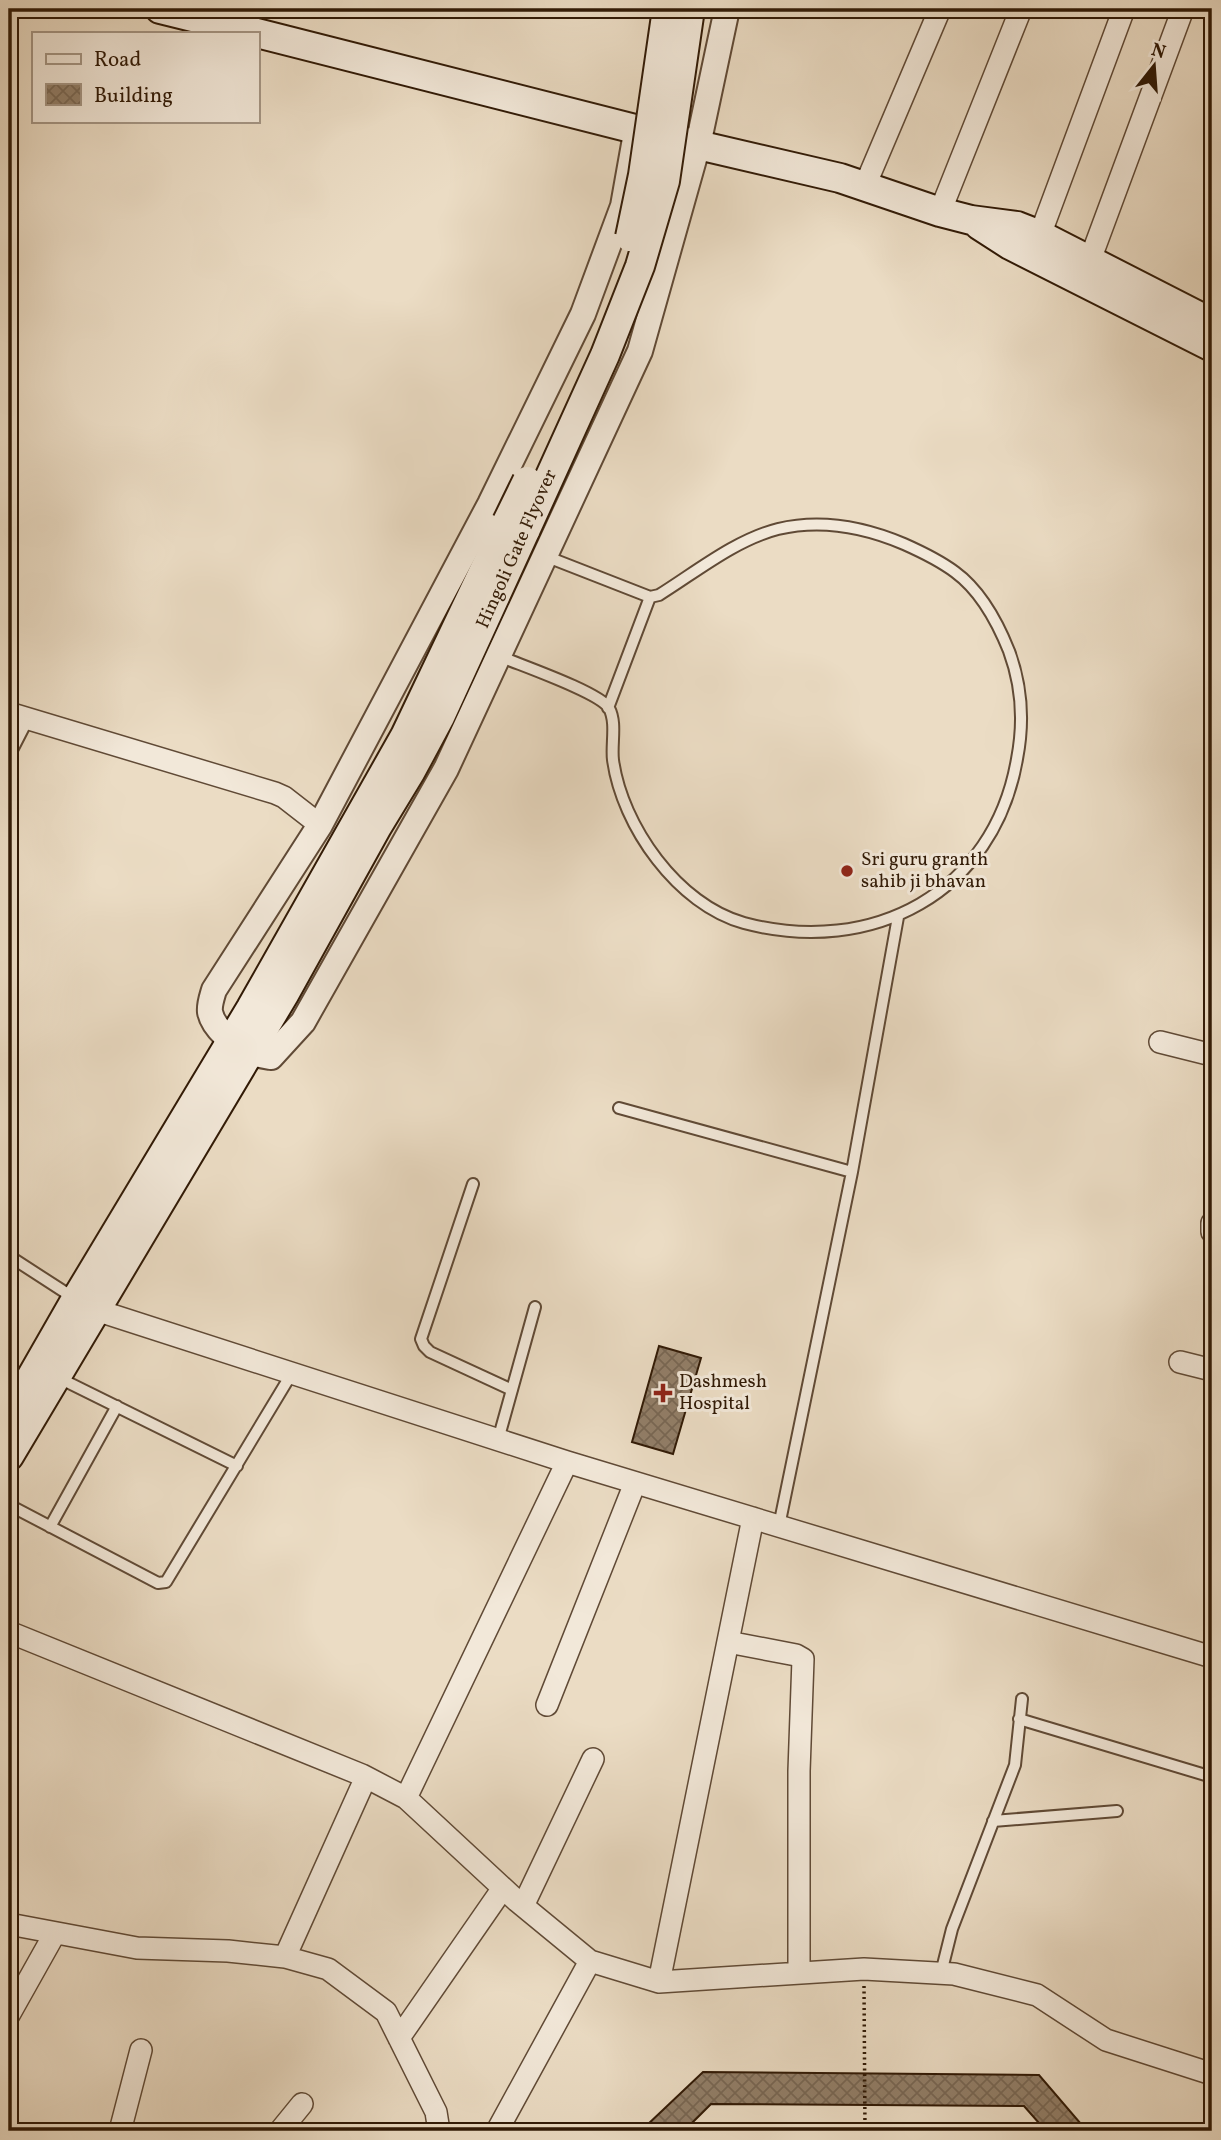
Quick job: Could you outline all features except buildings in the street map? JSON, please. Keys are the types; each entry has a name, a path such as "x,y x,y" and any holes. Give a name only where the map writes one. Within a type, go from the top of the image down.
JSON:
{"main road":[{"path":"160,9 253,32"},
{"name":"Hingoli Gate Flyover","path":"86,1305 240,1046 417,761 445,706 609,301 630,238 645,163 667,9"},
{"name":"Hingoli Gate Flyover","path":"516,526 605,355 640,266 665,181 690,9"},
{"path":"259,34 637,130 840,178 864,188 971,220 1017,226 1040,235 1212,323"},
{"path":"971,220 1010,245 1212,347"},
{"path":"9,1456 56,1376 86,1305"},
{"path":"9,1416 86,1305"}],"street":[{"path":"637,130 622,206 583,314 490,504 320,825 214,990 210,1012 214,1021 240,1046 271,1057 303,1022 446,769 640,351 698,145 727,9"},
{"path":"864,188 940,9"},
{"path":"940,212 1021,9"},
{"path":"1040,235 1124,9"},
{"path":"1090,260 1183,9"},
{"path":"18,716 275,793 320,825"},
{"path":"1160,1042 1212,1055"},
{"path":"1212,1223 1212,1231"},
{"path":"86,1305 567,1462 1212,1657"},
{"path":"1180,1362 1212,1370"},
{"path":"406,1798 567,1462"},
{"path":"547,1705 635,1483"},
{"path":"659,1982 753,1518"},
{"path":"9,1632 366,1777 406,1798 523,1906 590,1961 659,1982 864,1969 954,1974 1037,1995 1106,2040 1212,2074"},
{"path":"728,1642 796,1655 803,1659 799,1771 799,1973"},
{"path":"523,1906 593,1759"},
{"path":"285,1957 366,1777"},
{"path":"399,2038 503,1888"},
{"path":"9,1924 137,1948 228,1951 285,1957 328,1969 386,2012 436,2112 439,2131"},
{"path":"9,2015 55,1933"},
{"path":"497,2131 590,1961"},
{"path":"120,2131 141,2050"},
{"path":"280,2131 302,2104"}],"lane":[{"path":"499,656 593,695 608,708 612,718 613,760 623,803 646,847 678,882 708,906 742,923 805,931 850,930 898,917 931,899 966,869 994,830 1013,784 1020,742 1021,703 1014,665 1001,631 982,599 957,573 930,556 897,541 858,529 819,523 776,529 739,545 659,595 650,597 545,556"},
{"path":"608,708 650,597"},
{"path":"9,756 18,716"},
{"path":"779,1526 852,1172 898,917"},
{"path":"620,1108 852,1172"},
{"path":"473,1184 421,1339 430,1352 512,1390"},
{"path":"9,1256 86,1305"},
{"path":"498,1440 536,1307"},
{"path":"9,1505 158,1583 166,1583 292,1373"},
{"path":"56,1376 237,1466"},
{"path":"50,1527 117,1406"},
{"path":"941,1973 952,1928 1014,1765 1022,1699"},
{"path":"1020,1718 1212,1777"},
{"path":"993,1821 1117,1811"}],"path":[{"path":"864,1969 865,2131"},
{"path":"720,2131 724,2128 1011,2126 1015,2131"}],"place":[{"name":"Sri guru granth sahib ji bhavan","path":"847,871"},
{"name":"Dashmesh Hospital","path":"663,1393"}]}
